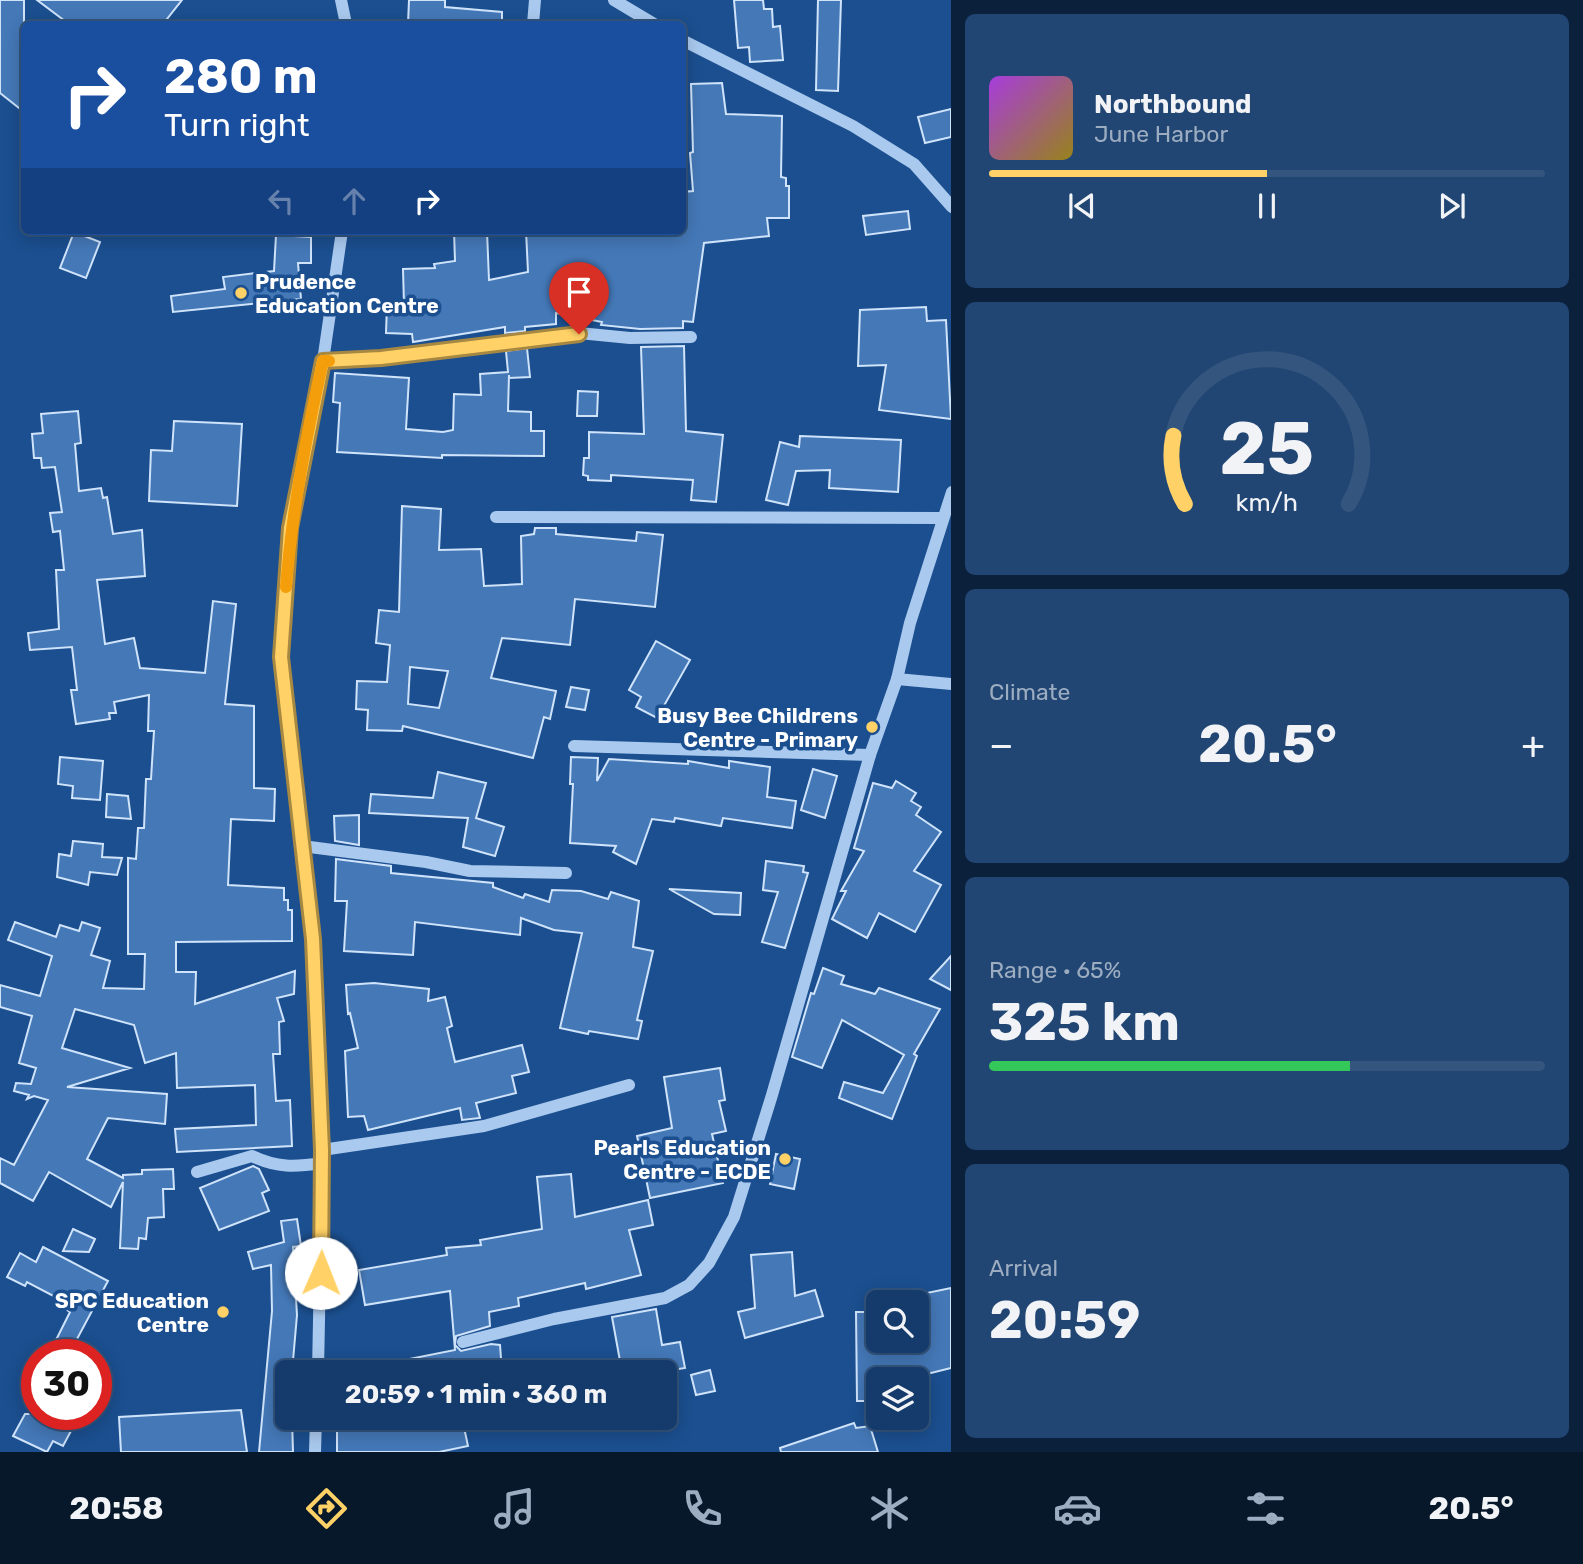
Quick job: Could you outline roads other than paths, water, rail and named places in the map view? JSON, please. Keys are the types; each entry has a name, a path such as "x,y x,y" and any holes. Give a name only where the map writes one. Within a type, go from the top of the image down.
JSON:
{"street":[{"path":"341,0 345,21"},
{"path":"533,21 535,0"},
{"path":"614,0 649,21"},
{"path":"686,42 873,139 914,164 951,207"},
{"path":"318,1360 322,1156 313,939 281,657 290,528 323,361 341,235"},
{"path":"323,361 381,358 579,334 630,338 691,337"},
{"path":"463,1342 554,1319 665,1298 689,1285 709,1263 734,1217 815,954 870,755 897,679 951,492"},
{"path":"496,517 942,518"},
{"path":"897,679 951,684"},
{"path":"574,746 870,755"},
{"path":"302,846 426,862 470,871 566,873"},
{"path":"197,1172 252,1156 272,1166 292,1168 322,1156 484,1126 629,1085"},
{"path":"315,1452 316,1430"}],"place":[{"name":"Prudence Education Centre","path":"241,293"},
{"name":"Busy Bee Childrens Centre - Primary","path":"872,727"},
{"name":"Pearls Education Centre - ECDE","path":"785,1159"},
{"name":"SPC Education Centre","path":"223,1312"}]}
